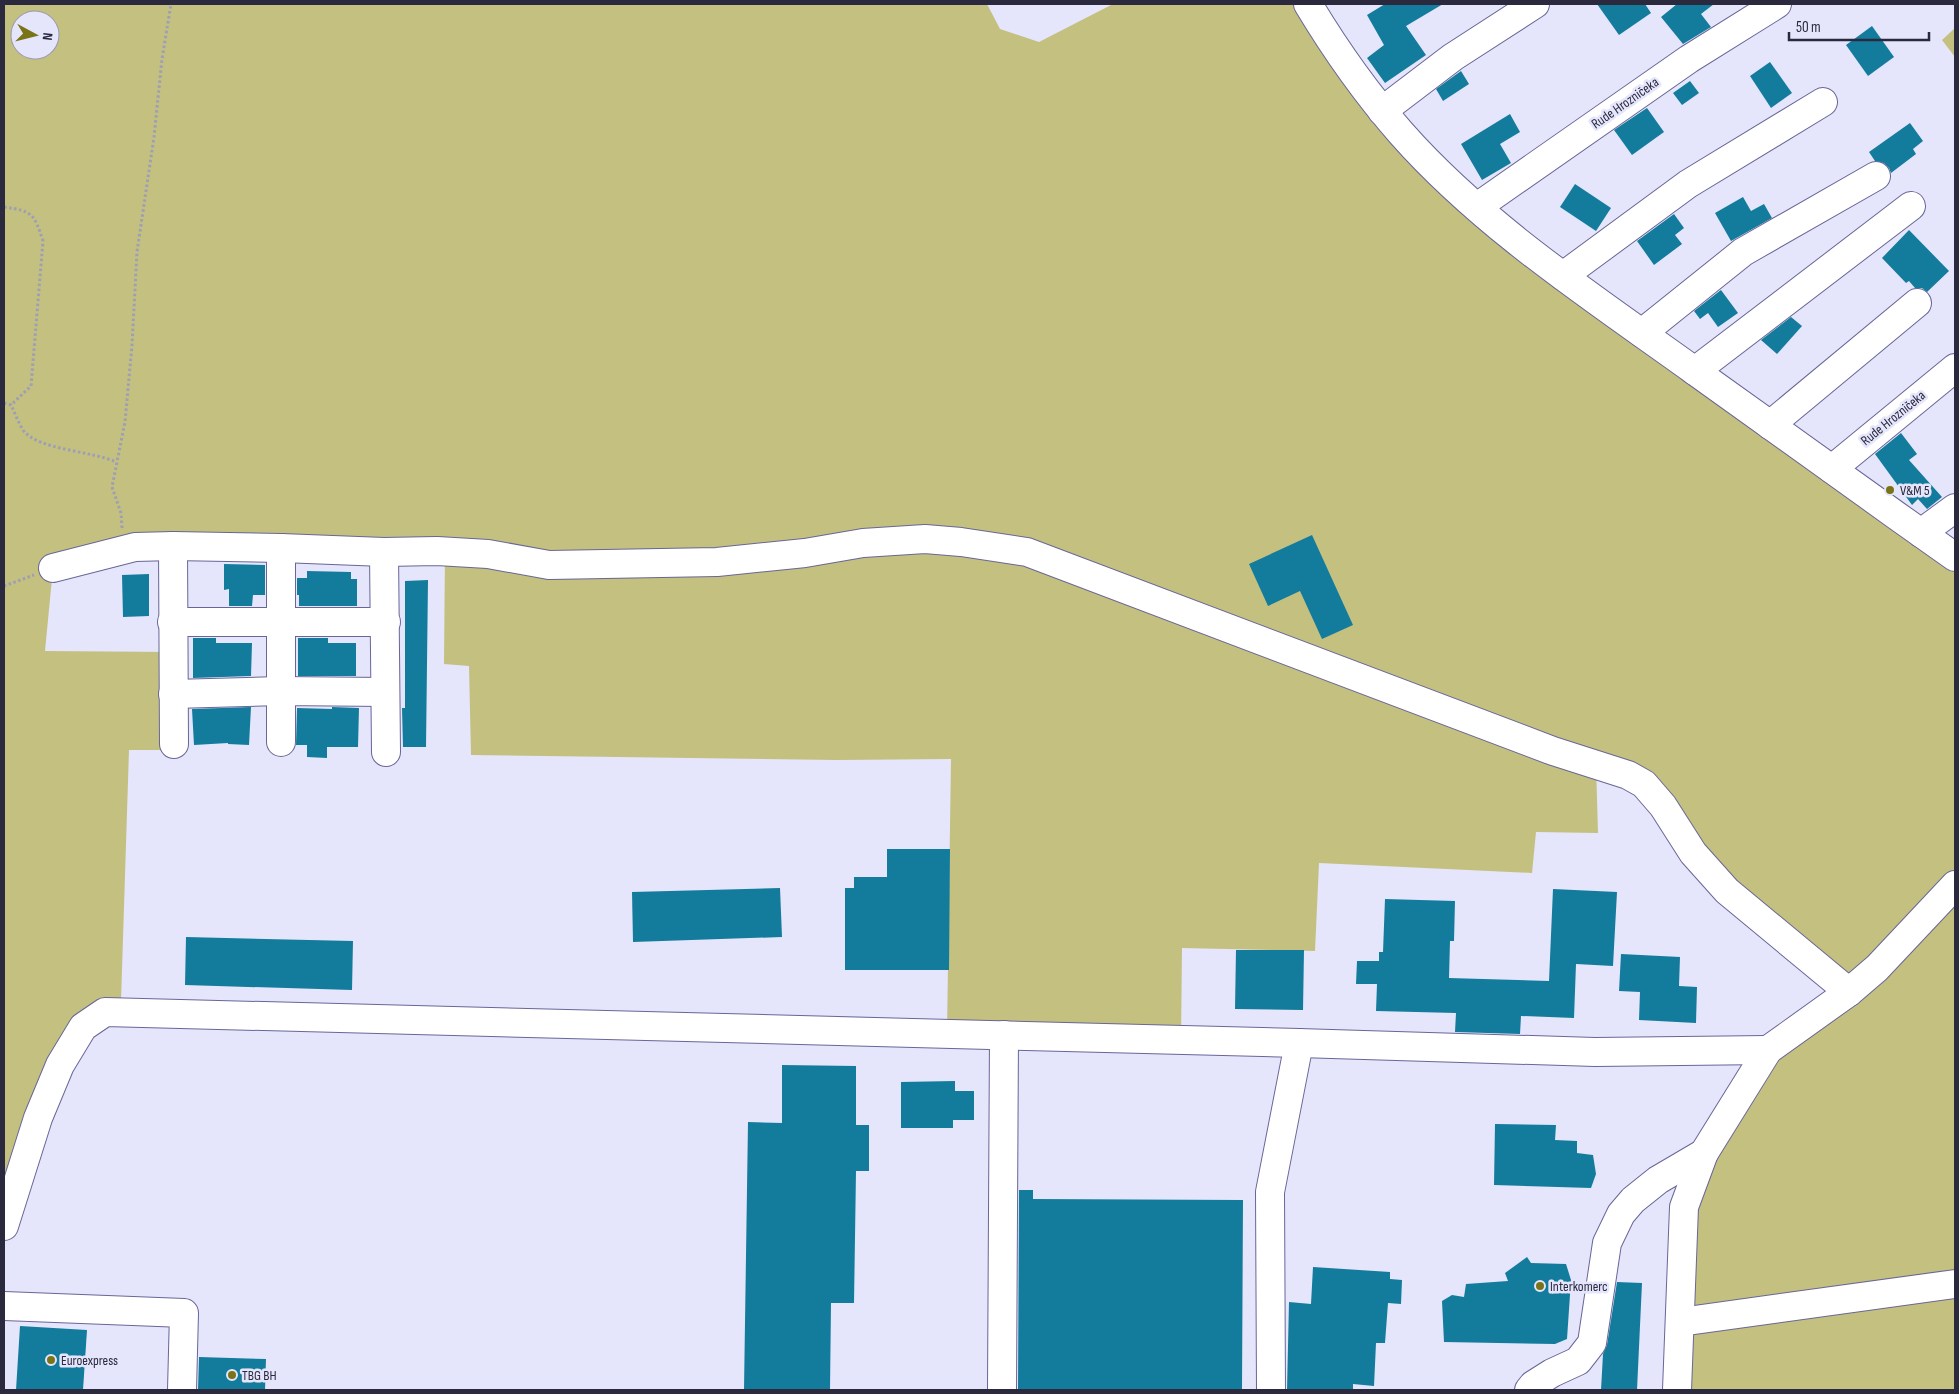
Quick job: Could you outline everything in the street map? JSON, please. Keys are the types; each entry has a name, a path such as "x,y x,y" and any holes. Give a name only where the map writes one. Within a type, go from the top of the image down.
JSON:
{"street":[{"path":"1308,4 1335,46 1382,111 1433,166 1477,207 1563,276 1955,557"},
{"path":"1382,111 1453,57 1535,4"},
{"name":"Rude Hrozničeka","path":"1477,207 1688,59 1776,4"},
{"path":"1563,276 1688,184 1823,102"},
{"path":"1642,333 1743,252 1876,176"},
{"path":"1695,371 1911,206"},
{"path":"1770,425 1916,303"},
{"name":"Rude Hrozničeka","path":"1832,469 1955,368"},
{"path":"1921,533 1955,508"},
{"path":"53,568 135,547 172,546 384,552 437,551 488,554 550,565 707,562 804,553 863,543 925,539 961,542 1027,552 1553,751 1628,775 1644,784 1663,806 1693,854 1727,891 1849,992"},
{"path":"172,546 174,744"},
{"path":"280,548 281,742"},
{"path":"384,552 386,752"},
{"path":"172,622 386,622"},
{"path":"173,694 280,691 385,692"},
{"path":"1677,1390 1684,1207 1704,1153 1768,1050 1849,992 1877,968 1955,885"},
{"path":"4,1226 38,1118 60,1065 83,1027 105,1012 1595,1052 1768,1050"},
{"path":"1002,1390 1004,1035"},
{"path":"1271,1390 1270,1192 1299,1043"},
{"path":"1529,1390 1533,1385 1552,1373 1578,1361 1592,1343 1607,1243 1621,1214 1633,1200 1658,1180 1704,1153"},
{"path":"1680,1322 1955,1284"},
{"path":"4,1306 184,1313 182,1390"}],"path":[{"path":"135,547 122,530 121,513 112,487 125,422 132,345 137,252 154,137 170,4"},
{"path":"4,207 22,210 35,218 43,241 31,386 11,405"},
{"path":"4,403 11,405 23,431 43,444 103,456 116,462"},
{"path":"4,586 53,568"}],"shaded area":[{"path":"4,4 987,4 1000,29 1039,42 1113,4 1306,4 1400,136 1955,561 1955,1390 1677,1390 1684,1207 1768,1050 1849,992 1727,891 1663,806 1596,765 1598,833 1536,832 1532,873 1319,863 1315,951 1182,948 1181,1040 947,1034 951,759 837,760 471,755 469,666 444,664 445,552 281,548 53,568 45,651 173,652 174,750 129,750 121,1001 83,1027 4,1226"},
{"path":"1955,28 1955,57 1942,40"}],"building":[{"path":"1385,4 1443,4 1406,26 1426,55 1385,83 1367,58 1384,45 1367,15"},
{"path":"1597,4 1645,4 1651,13 1619,35"},
{"path":"1677,4 1714,4 1701,14 1711,27 1683,44 1661,17"},
{"path":"1872,26 1894,57 1868,76 1846,45"},
{"path":"1770,62 1792,93 1771,108 1750,76"},
{"path":"1461,71 1469,84 1443,101 1436,89"},
{"path":"1690,81 1699,93 1682,105 1673,93"},
{"path":"1647,108 1664,132 1632,155 1614,130"},
{"path":"1510,114 1520,132 1500,144 1511,163 1482,180 1461,144"},
{"path":"1910,123 1923,141 1913,149 1916,154 1891,173 1884,163 1875,161 1869,152"},
{"path":"1575,184 1611,208 1596,231 1560,207"},
{"path":"1743,197 1751,211 1764,204 1772,218 1731,241 1715,213"},
{"path":"1674,214 1684,228 1675,235 1682,244 1654,265 1637,241"},
{"path":"1909,230 1949,271 1927,292 1922,288 1915,288 1909,281 1906,283 1882,258"},
{"path":"1721,290 1738,313 1718,327 1708,313 1700,319 1694,311"},
{"path":"1791,317 1802,326 1777,354 1761,340"},
{"path":"1901,433 1917,454 1909,460 1942,497 1927,509 1918,499 1912,505 1875,454"},
{"path":"1312,535 1353,625 1322,639 1300,591 1268,606 1249,564"},
{"path":"224,564 265,565 265,595 253,595 252,606 229,606 229,589 224,590"},
{"path":"307,571 351,572 351,579 357,579 357,606 299,606 297,578 307,578"},
{"path":"149,574 149,616 123,617 122,575"},
{"path":"428,580 426,747 403,747 402,708 405,708 405,581"},
{"path":"193,638 216,638 216,643 252,643 251,676 193,678"},
{"path":"298,638 328,638 328,643 356,643 356,676 298,676"},
{"path":"251,707 249,745 228,743 194,745 192,709"},
{"path":"332,707 359,708 358,747 327,747 327,758 307,757 307,745 296,745 297,708 332,709"},
{"path":"887,849 950,849 949,970 845,970 845,888 854,888 854,877 887,877"},
{"path":"780,888 782,937 633,942 632,892"},
{"path":"1553,889 1617,892 1613,966 1576,964 1574,1018 1521,1016 1520,1034 1455,1032 1456,1013 1376,1011 1377,984 1356,984 1357,961 1379,961 1379,952 1383,952 1385,899 1455,901 1454,941 1450,941 1449,978 1549,981"},
{"path":"186,937 353,941 352,990 185,985"},
{"path":"1236,950 1304,950 1303,1010 1235,1009"},
{"path":"1621,954 1680,957 1679,986 1697,987 1696,1023 1639,1020 1640,992 1619,991"},
{"path":"782,1065 856,1066 856,1125 869,1125 869,1171 856,1171 854,1303 831,1303 830,1390 744,1390 748,1122 782,1123"},
{"path":"955,1081 955,1091 974,1091 974,1120 953,1120 953,1128 901,1128 901,1082"},
{"path":"1495,1124 1556,1125 1555,1140 1577,1141 1577,1153 1593,1155 1596,1174 1591,1188 1494,1185"},
{"path":"1019,1190 1033,1190 1033,1199 1243,1200 1242,1390 1018,1390"},
{"path":"1527,1257 1531,1263 1566,1264 1571,1280 1567,1339 1555,1344 1444,1342 1442,1301 1452,1295 1464,1297 1466,1284 1508,1281 1505,1273"},
{"path":"1313,1267 1390,1272 1390,1279 1402,1280 1401,1304 1388,1303 1385,1343 1376,1343 1374,1386 1353,1384 1353,1390 1287,1390 1289,1302 1311,1304"},
{"path":"1617,1282 1642,1283 1637,1390 1601,1390 1603,1354 1607,1345"},
{"name":"Euroexpress","path":"20,1326 87,1330 83,1390 16,1390"},
{"name":"TBG BH","path":"199,1357 266,1359 265,1390 198,1390"}],"place":[{"name":"V&M 5","path":"1890,490"},
{"name":"Interkomerc","path":"1540,1286"},
{"name":"Euroexpress","path":"51,1360"},
{"name":"TBG BH","path":"232,1375"}]}
